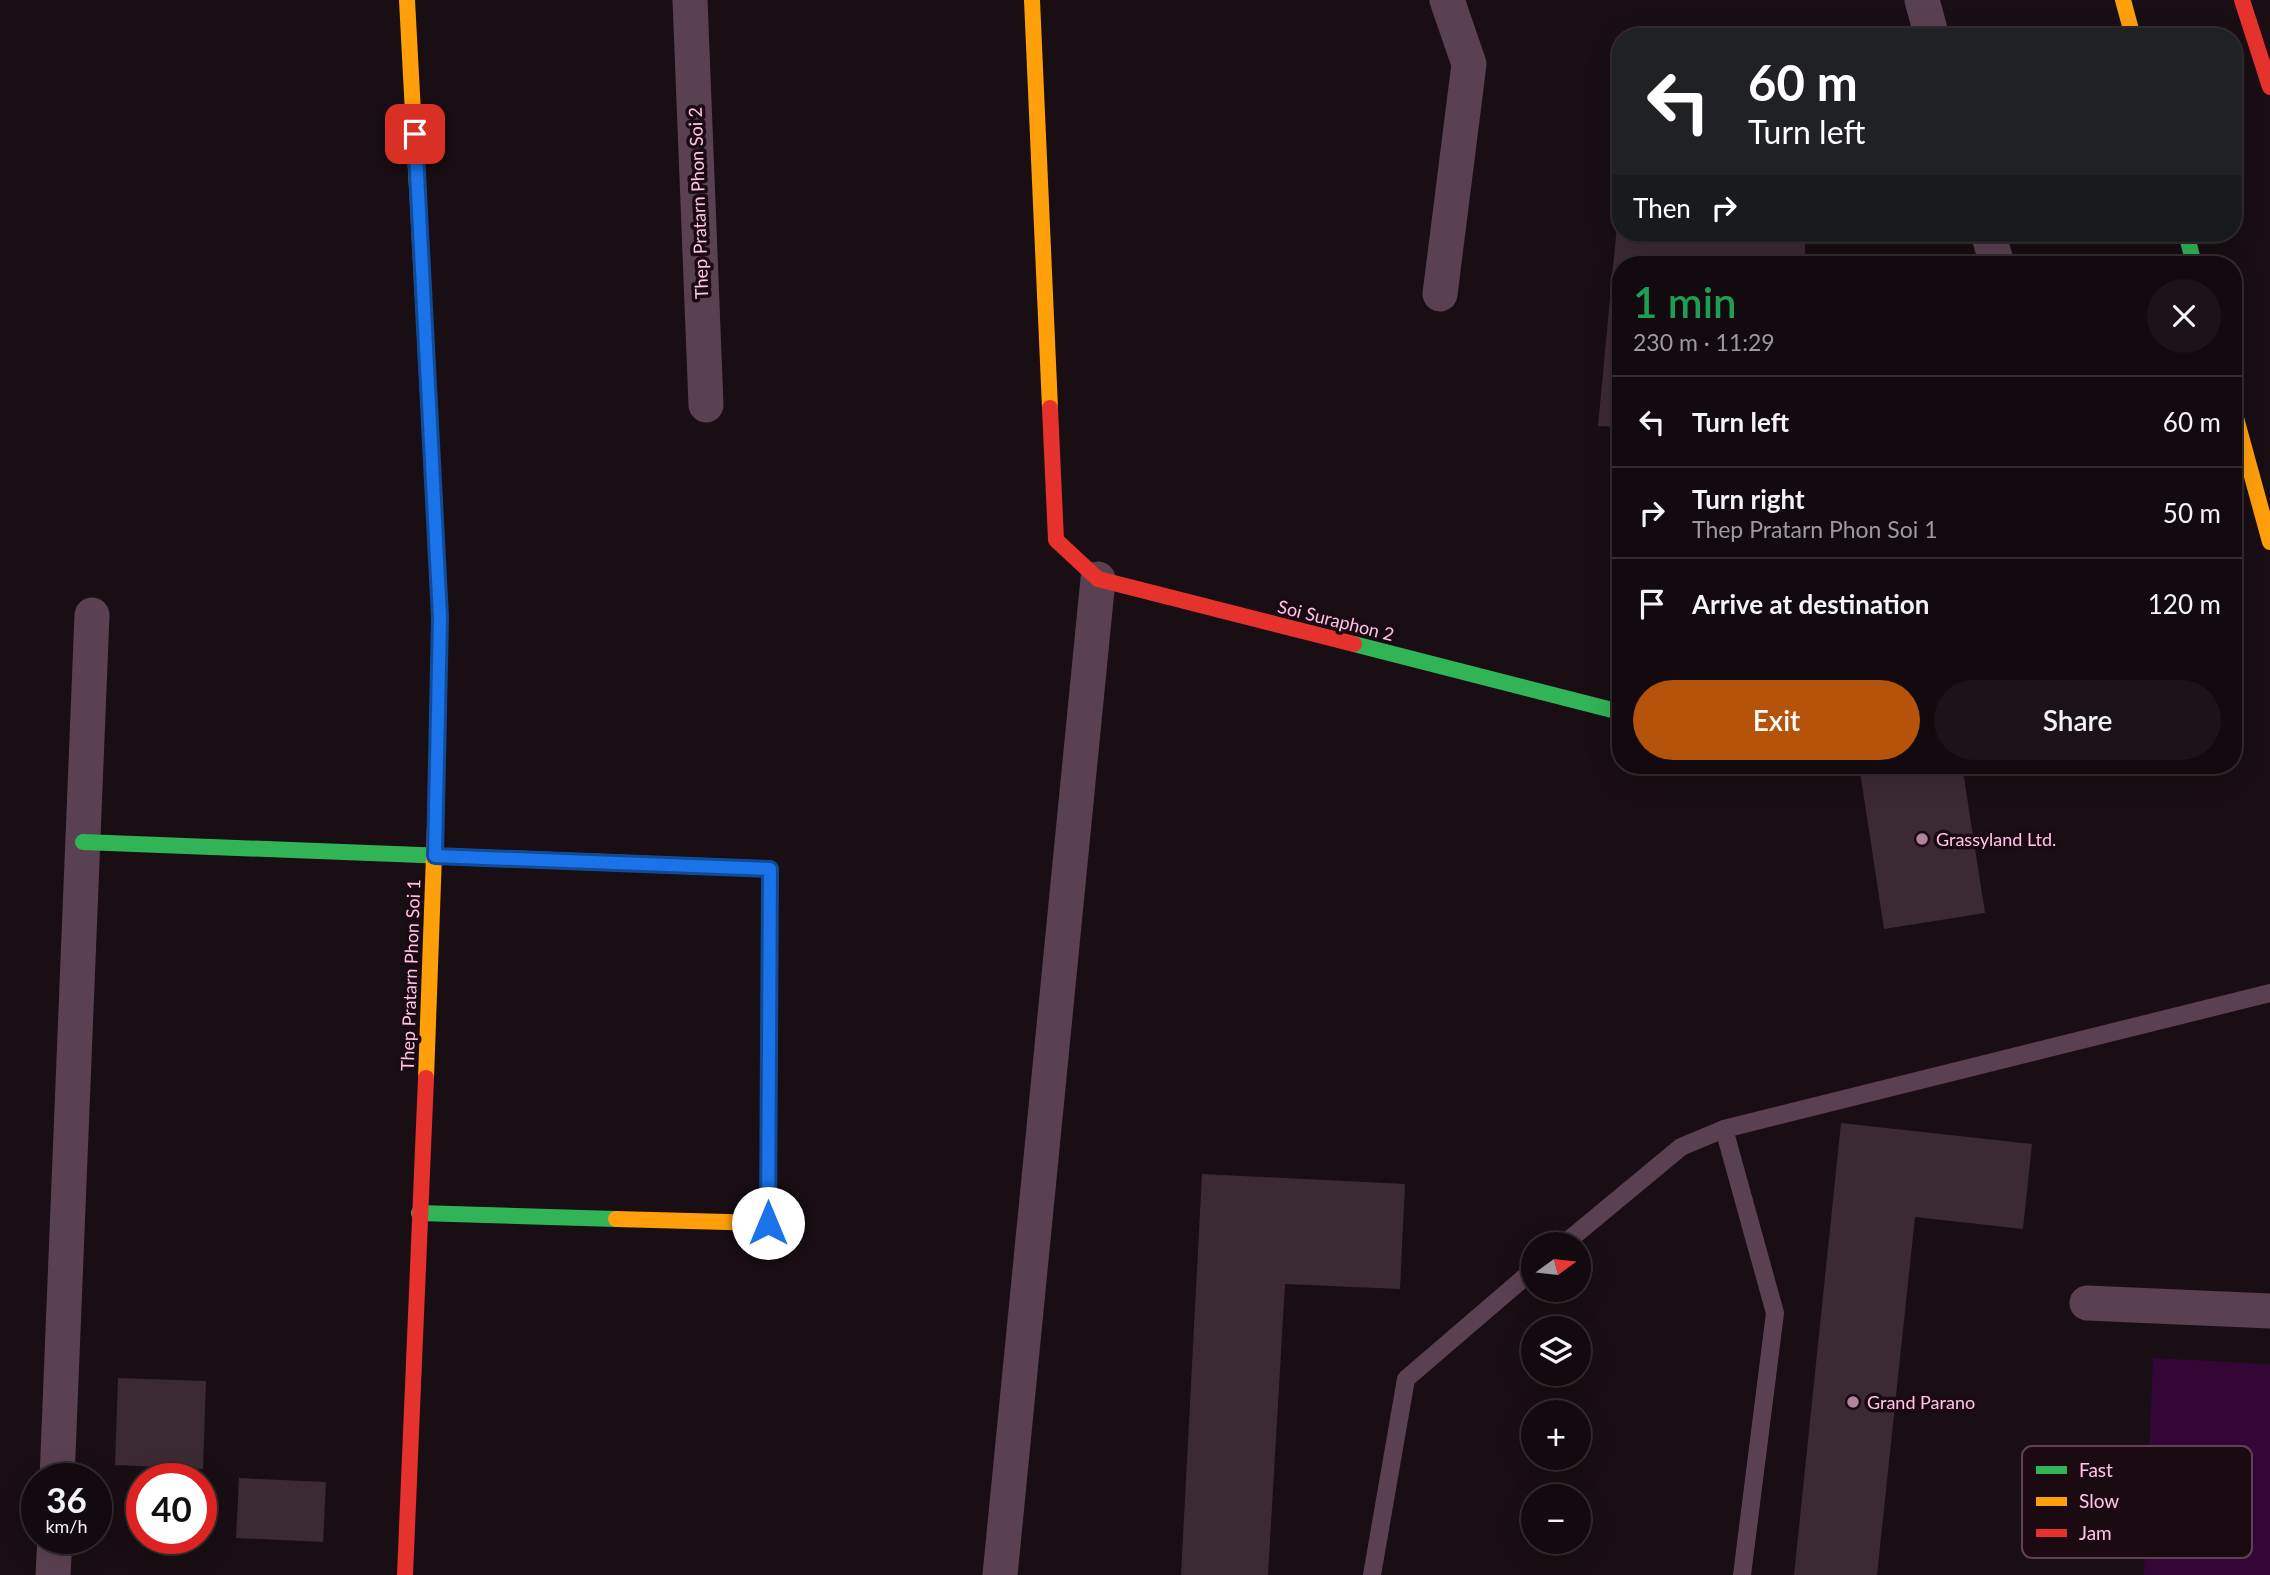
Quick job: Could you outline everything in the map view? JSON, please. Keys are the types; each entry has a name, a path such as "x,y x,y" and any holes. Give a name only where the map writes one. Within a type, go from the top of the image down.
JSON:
{"street":[{"name":"Thep Pratarn Phon Soi 1","path":"405,1575 435,856 440,617 407,0"},
{"name":"Thep Pratarn Phon Soi 2","path":"690,0 706,405"},
{"name":"Soi Suraphon 2","path":"1032,0 1056,540 1098,579 1612,710"},
{"path":"1440,294 1469,64 1447,0"},
{"path":"1922,0 1930,28"},
{"path":"2123,0 2131,28"},
{"path":"2242,0 2270,87"},
{"path":"2266,23 2270,47"},
{"path":"2242,446 2270,542"},
{"path":"1000,1575 1098,579"},
{"path":"58,1463 92,615"},
{"path":"83,842 770,869 768,1223 419,1213"},
{"path":"2087,1303 2270,1311"},
{"path":"53,1575 54,1554"}],"lane":[{"path":"1578,1232 1681,1147 1724,1129 2270,993"},
{"path":"1724,1129 1775,1313 1742,1575"},
{"path":"1372,1575 1406,1379 1521,1280"}],"shaded area":[{"path":"2153,1358 2270,1364 2270,1575 2144,1575 2145,1558 2252,1558 2252,1446 2149,1446"}],"building":[{"path":"1615,242 1805,242 1805,256 1614,256"},
{"path":"1612,278 1612,427 1598,426"},
{"name":"Grassyland Ltd.","path":"1860,774 1963,774 1985,913 1884,929"},
{"name":"Grand Parano","path":"1841,1123 2032,1144 2023,1229 1915,1217 1877,1575 1794,1575"},
{"path":"1202,1174 1405,1184 1400,1289 1285,1284 1268,1575 1181,1575"},
{"path":"118,1378 206,1381 203,1463 115,1465"},
{"path":"239,1478 326,1482 323,1542 236,1538"}],"traffic: fast":[{"path":"2188,242 2192,256"},
{"path":"1354,644 1612,710"},
{"path":"83,842 630,863"},
{"path":"419,1213 616,1219"}],"traffic: slow":[{"path":"407,0 417,188"},
{"path":"1032,0 1050,408"},
{"path":"2123,0 2131,28"},
{"path":"2242,440 2270,542"},
{"path":"426,1078 437,771"},
{"path":"616,1219 768,1223 769,1091"}],"traffic: jam":[{"path":"2242,0 2270,87"},
{"path":"417,188 440,617 437,771"},
{"path":"1050,408 1056,540 1098,579 1354,644"},
{"path":"630,863 770,869 769,1091"},
{"path":"405,1575 426,1078"}],"place":[{"name":"Grassyland Ltd.","path":"1922,839"},
{"name":"Grand Parano","path":"1853,1402"}],"route":[{"path":"415,134 440,617 435,856 770,869 768,1223"}]}
